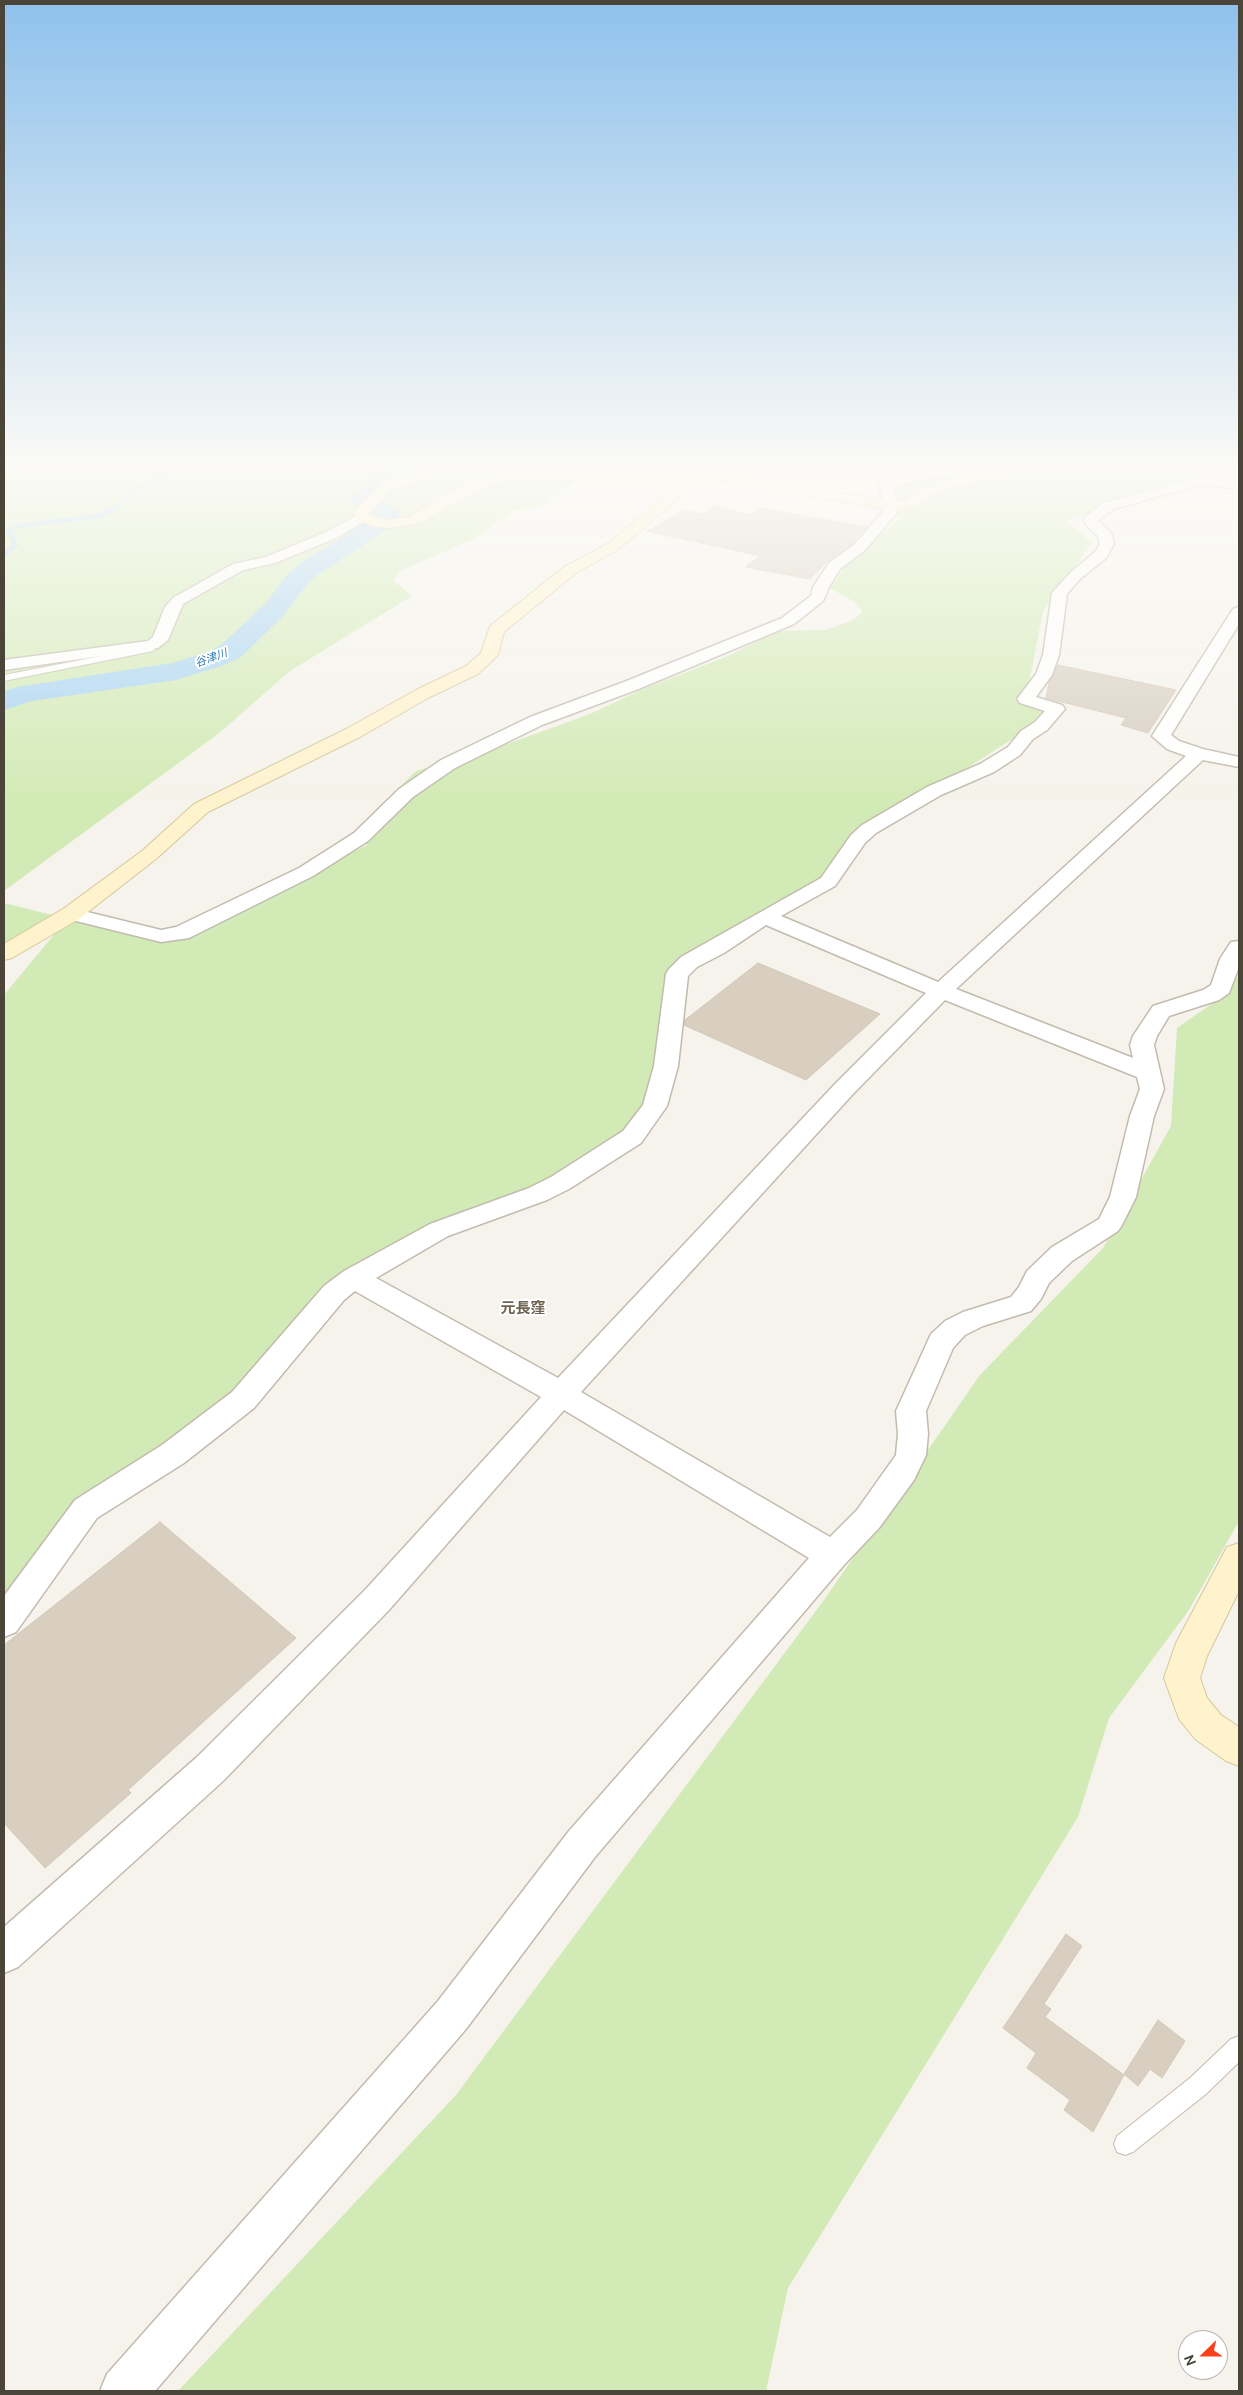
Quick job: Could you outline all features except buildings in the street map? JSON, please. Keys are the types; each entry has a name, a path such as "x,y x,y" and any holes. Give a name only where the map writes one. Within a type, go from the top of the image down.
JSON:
{"street":[{"path":"4,665 152,645 160,640 172,608 178,601 214,581"},
{"path":"4,953 71,914 149,855 201,808 353,733 422,694 472,670 490,655 496,630 557,581"},
{"path":"71,914 161,936 181,933 306,872 361,837 406,793 448,764 536,721 630,686 788,621 818,598 825,581"},
{"path":"4,1622 86,1509 173,1454 243,1400 334,1294 354,1278 439,1230 538,1194 560,1183 632,1137 655,1106 666,1066 677,974 689,962 716,948 764,916 828,882 858,839 869,830 934,791 987,768 1014,751 1027,735 1041,726 1056,709 1026,699 1044,675 1051,655 1060,594 1071,581"},
{"path":"1239,612 1161,736 1173,745 1199,754 1239,762"},
{"path":"4,1953 217,1762 377,1600 561,1394 844,1089 941,990 1199,754"},
{"path":"764,916 941,990 1149,1073"},
{"path":"124,2391 452,2015 582,1844 832,1555 868,1519 903,1471 911,1454 913,1434 911,1411 941,1342 955,1328 973,1319 1021,1304 1031,1292 1037,1278 1062,1254 1109,1225 1122,1197 1142,1116 1152,1088 1142,1045 1161,1011 1212,995 1221,988 1231,959 1239,947"},
{"path":"354,1278 561,1394 832,1555"},
{"path":"1239,1556 1189,1654 1182,1678 1192,1707 1208,1727 1239,1749"}],"lane":[{"path":"4,678 101,657 150,649 152,645"},
{"path":"1125,2144 1198,2086 1239,2048"}],"green space":[{"path":"4,581 394,581 412,596 290,671 218,734 4,891"},
{"path":"835,581 1065,581 1043,611 1026,699 1053,713 903,809 826,879 685,960 666,1066 632,1137 354,1278 223,1415 86,1509 4,1614 4,995 71,914 172,942 367,845 368,818 416,771 502,746 590,714 643,689 728,656 777,631 825,630 852,621 863,611 853,601 830,588"},
{"path":"4,903 64,918 4,954"},
{"path":"1239,975 1239,1521 1189,1610 1109,1718 1078,1817 788,2288 766,2391 178,2391 456,2095 824,1600 980,1375 1103,1248 1171,1126 1177,1028 1223,996"}],"waterway":[{"name":"谷津川","path":"4,701 27,693 176,671 212,660 231,651 275,609 296,581"}],"district":[{"name":"元長窪","path":"523,1308"}]}
